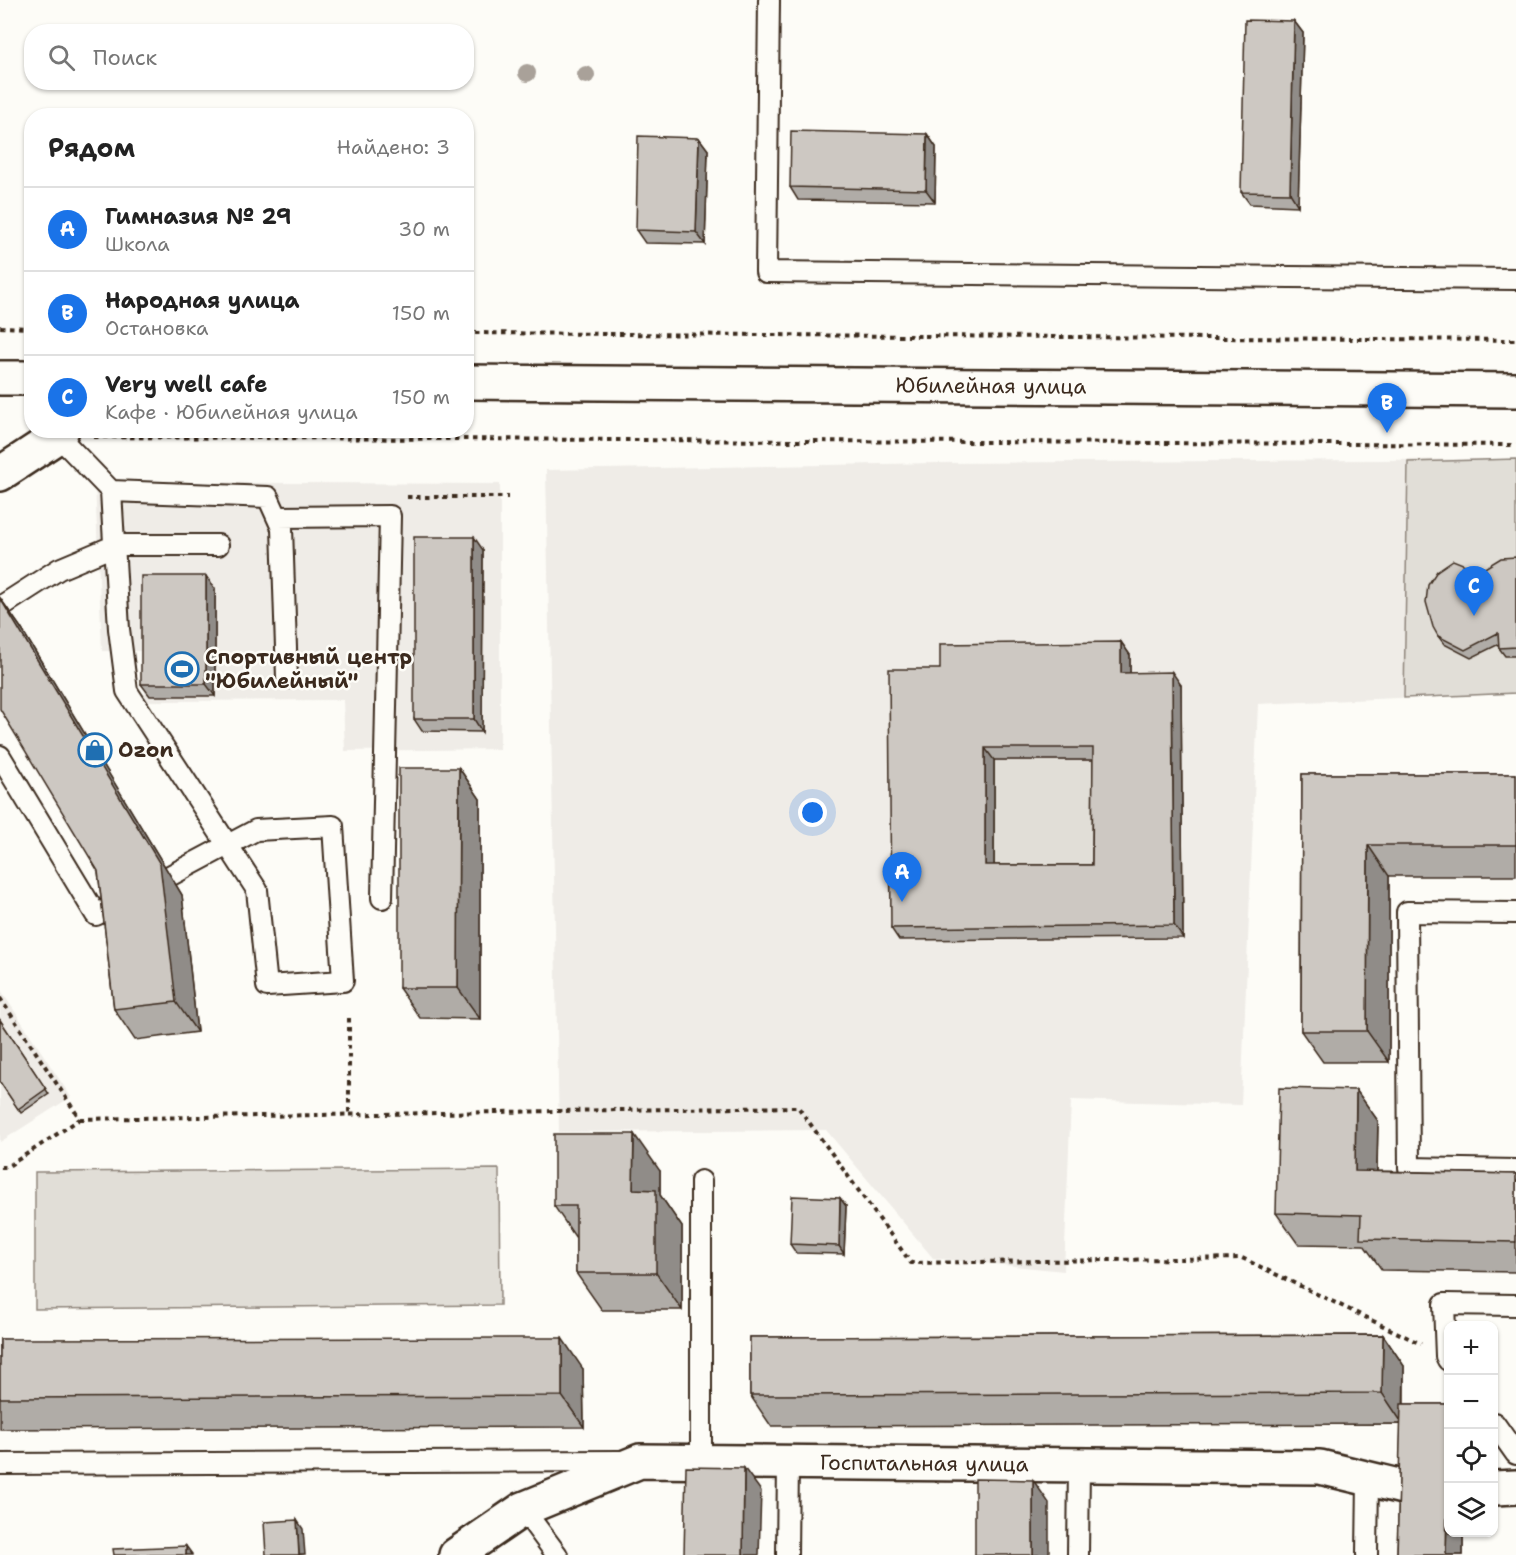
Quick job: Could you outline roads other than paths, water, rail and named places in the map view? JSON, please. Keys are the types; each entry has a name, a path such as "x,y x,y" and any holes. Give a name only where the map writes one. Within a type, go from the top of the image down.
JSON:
{"street":[{"path":"0,378 24,378"},
{"name":"Юбилейная улица","path":"474,382 1516,390"},
{"path":"0,474 54,438"},
{"name":"Госпитальная улица","path":"456,1555 523,1509 639,1461 1320,1467 1415,1490"},
{"path":"1498,1488 1516,1487"}],"lane":[{"path":"769,0 766,272 1516,279"},
{"path":"0,756 96,915 228,843 256,830 333,826 342,981 267,986 257,890 228,843 127,691 118,629 116,545 111,491 64,438"},
{"path":"111,491 268,497 282,528 287,678"},
{"path":"277,517 390,516 382,898"},
{"path":"0,607 58,569 116,545 218,545"},
{"path":"1516,913 1407,912 1409,1168 1516,1170"},
{"path":"700,1462 701,1180"},
{"path":"1445,1321 1444,1304 1516,1305"},
{"path":"1498,1429 1516,1454"},
{"path":"0,1464 639,1461"},
{"path":"787,1555 788,1463"},
{"path":"1078,1555 1079,1465"},
{"path":"1367,1555 1368,1478"},
{"path":"523,1509 556,1555"}],"place":[{"name":"Народная улица","path":"1387,433"},
{"name":"Very well cafe","path":"1474,616"},
{"name":"Спортивный центр \"Юбилейный\"","path":"182,669"},
{"name":"Ozon","path":"95,750"},
{"name":"Гимназия № 29","path":"902,902"}]}
